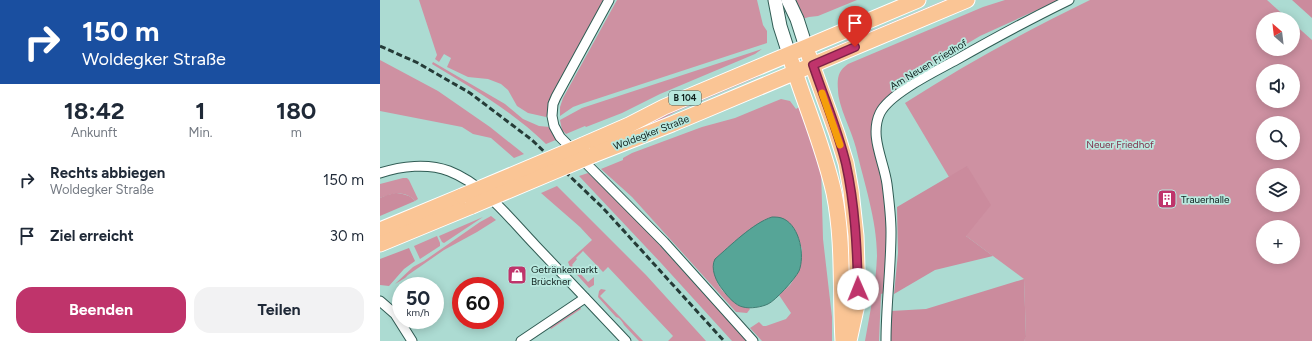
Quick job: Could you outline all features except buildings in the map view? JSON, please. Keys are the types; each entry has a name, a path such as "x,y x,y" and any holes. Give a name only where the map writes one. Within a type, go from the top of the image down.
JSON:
{"main road":[{"path":"775,0 780,26 803,97 820,140 834,194 841,253 843,341"},
{"path":"788,0 797,19 837,134 846,164 851,191 856,236 858,300 849,341"},
{"name":"Woldegker Straße","path":"588,150 629,125 664,107 918,0"},
{"name":"Woldegker Straße","path":"380,244 467,201 588,150 672,124 967,0"},
{"name":"Woldegker Straße","path":"380,230 467,201"}],"street":[{"path":"609,0 556,97 552,111 552,121 554,126 566,144 626,202 664,242 753,341"},
{"name":"Am Neuen Friedhof","path":"886,341 891,231 887,182 876,139 877,122 882,109 888,102 900,93 936,71 1069,0"},
{"path":"380,173 408,167 422,167 447,170 463,177 487,195 502,210 626,341"},
{"path":"521,341 585,298"},
{"path":"380,301 395,314 412,341"}],"green space":[{"path":"419,0 604,0 549,104 546,117 528,113 517,106 508,90 501,84 488,79 468,77 447,67 451,58 444,54 439,62 435,59 437,55"},
{"path":"617,0 757,0 763,25 767,31 767,43 581,104 573,107 560,116 560,107 563,98"},
{"path":"793,0 857,0 818,16 802,19"},
{"path":"945,0 954,0 827,51 826,50"},
{"path":"1005,0 1059,0 980,36 916,74 915,78 876,113 888,231 884,293 881,294 879,341 865,341 877,256 875,229 870,202 856,148 840,103 838,82 840,72 848,64 983,7"},
{"name":"Neuer Friedhof","path":"1090,0 1267,0 1280,12 1256,12 1256,56 1300,56 1300,29 1312,40 1312,341 1024,341 1026,336 1024,279 966,236 968,167 949,177 905,103 1019,36"},
{"path":"762,49 755,54 660,94 622,113 566,134 562,130 560,120 582,108"},
{"path":"380,60 438,91 490,127 524,154 514,158 491,138 473,134 462,127 380,111"},
{"path":"433,62 505,104 523,119 539,126 550,127 558,139 546,144 506,111 477,91 432,64"},
{"path":"758,73 760,76 675,112 649,126 590,151 631,130"},
{"path":"781,99 790,101 796,109 802,105 821,168 823,239 832,317 832,341 762,341 750,328 759,322 763,326 766,326 786,319 791,313 779,295 790,285 799,271 802,249 794,229 784,219 767,219 715,259 715,270 719,286 735,302 750,309 747,313 736,312 632,197 601,169 623,160 623,158 632,153 702,127 735,118"},
{"path":"588,173 623,205 747,341 732,341 579,176"},
{"path":"407,178 409,180 418,199 415,201 403,194 389,195 380,198 380,184"},
{"path":"557,186 646,275 706,341 668,341 673,336 608,267 603,272 583,251 572,265 588,282 594,277 594,285 589,288 570,267 568,262 592,240 580,227 541,193"},
{"path":"491,216 496,220 444,250 406,277 402,277 413,267"},
{"path":"483,217 444,243 442,242 439,236"},
{"path":"437,236 440,246 420,259 414,246"},
{"path":"601,289 606,290 600,296 643,341 639,341 598,297"},
{"path":"580,307 581,309 551,329 549,327"}],"shaded area":[{"path":"1292,0 1312,0 1312,18"},
{"path":"967,166 991,205 966,236 993,256 935,270 894,294 898,253 897,207"},
{"path":"396,193 407,195 415,201 380,216 380,198"},
{"path":"772,217 780,217 784,219 794,228 800,242 801,265 799,271 793,279 775,299 768,304 759,307 746,308 740,306 729,298 718,283 713,271 715,259 742,235 757,224"},
{"path":"409,248 415,261 404,269 397,277 392,277 392,283 389,286 380,285 380,259"},
{"path":"1024,279 1026,337 1024,341 891,341 891,311 926,309"}],"railway":[{"path":"380,46 418,63 470,93 532,140 603,208 724,341"}],"slow traffic":[{"path":"822,93 840,145"}],"place":[{"name":"Trauerhalle","path":"1167,199"},
{"name":"Getränkemarkt Brückner","path":"517,275"}],"route":[{"path":"855,47 813,65 846,164 851,191 856,236 858,289"}]}
